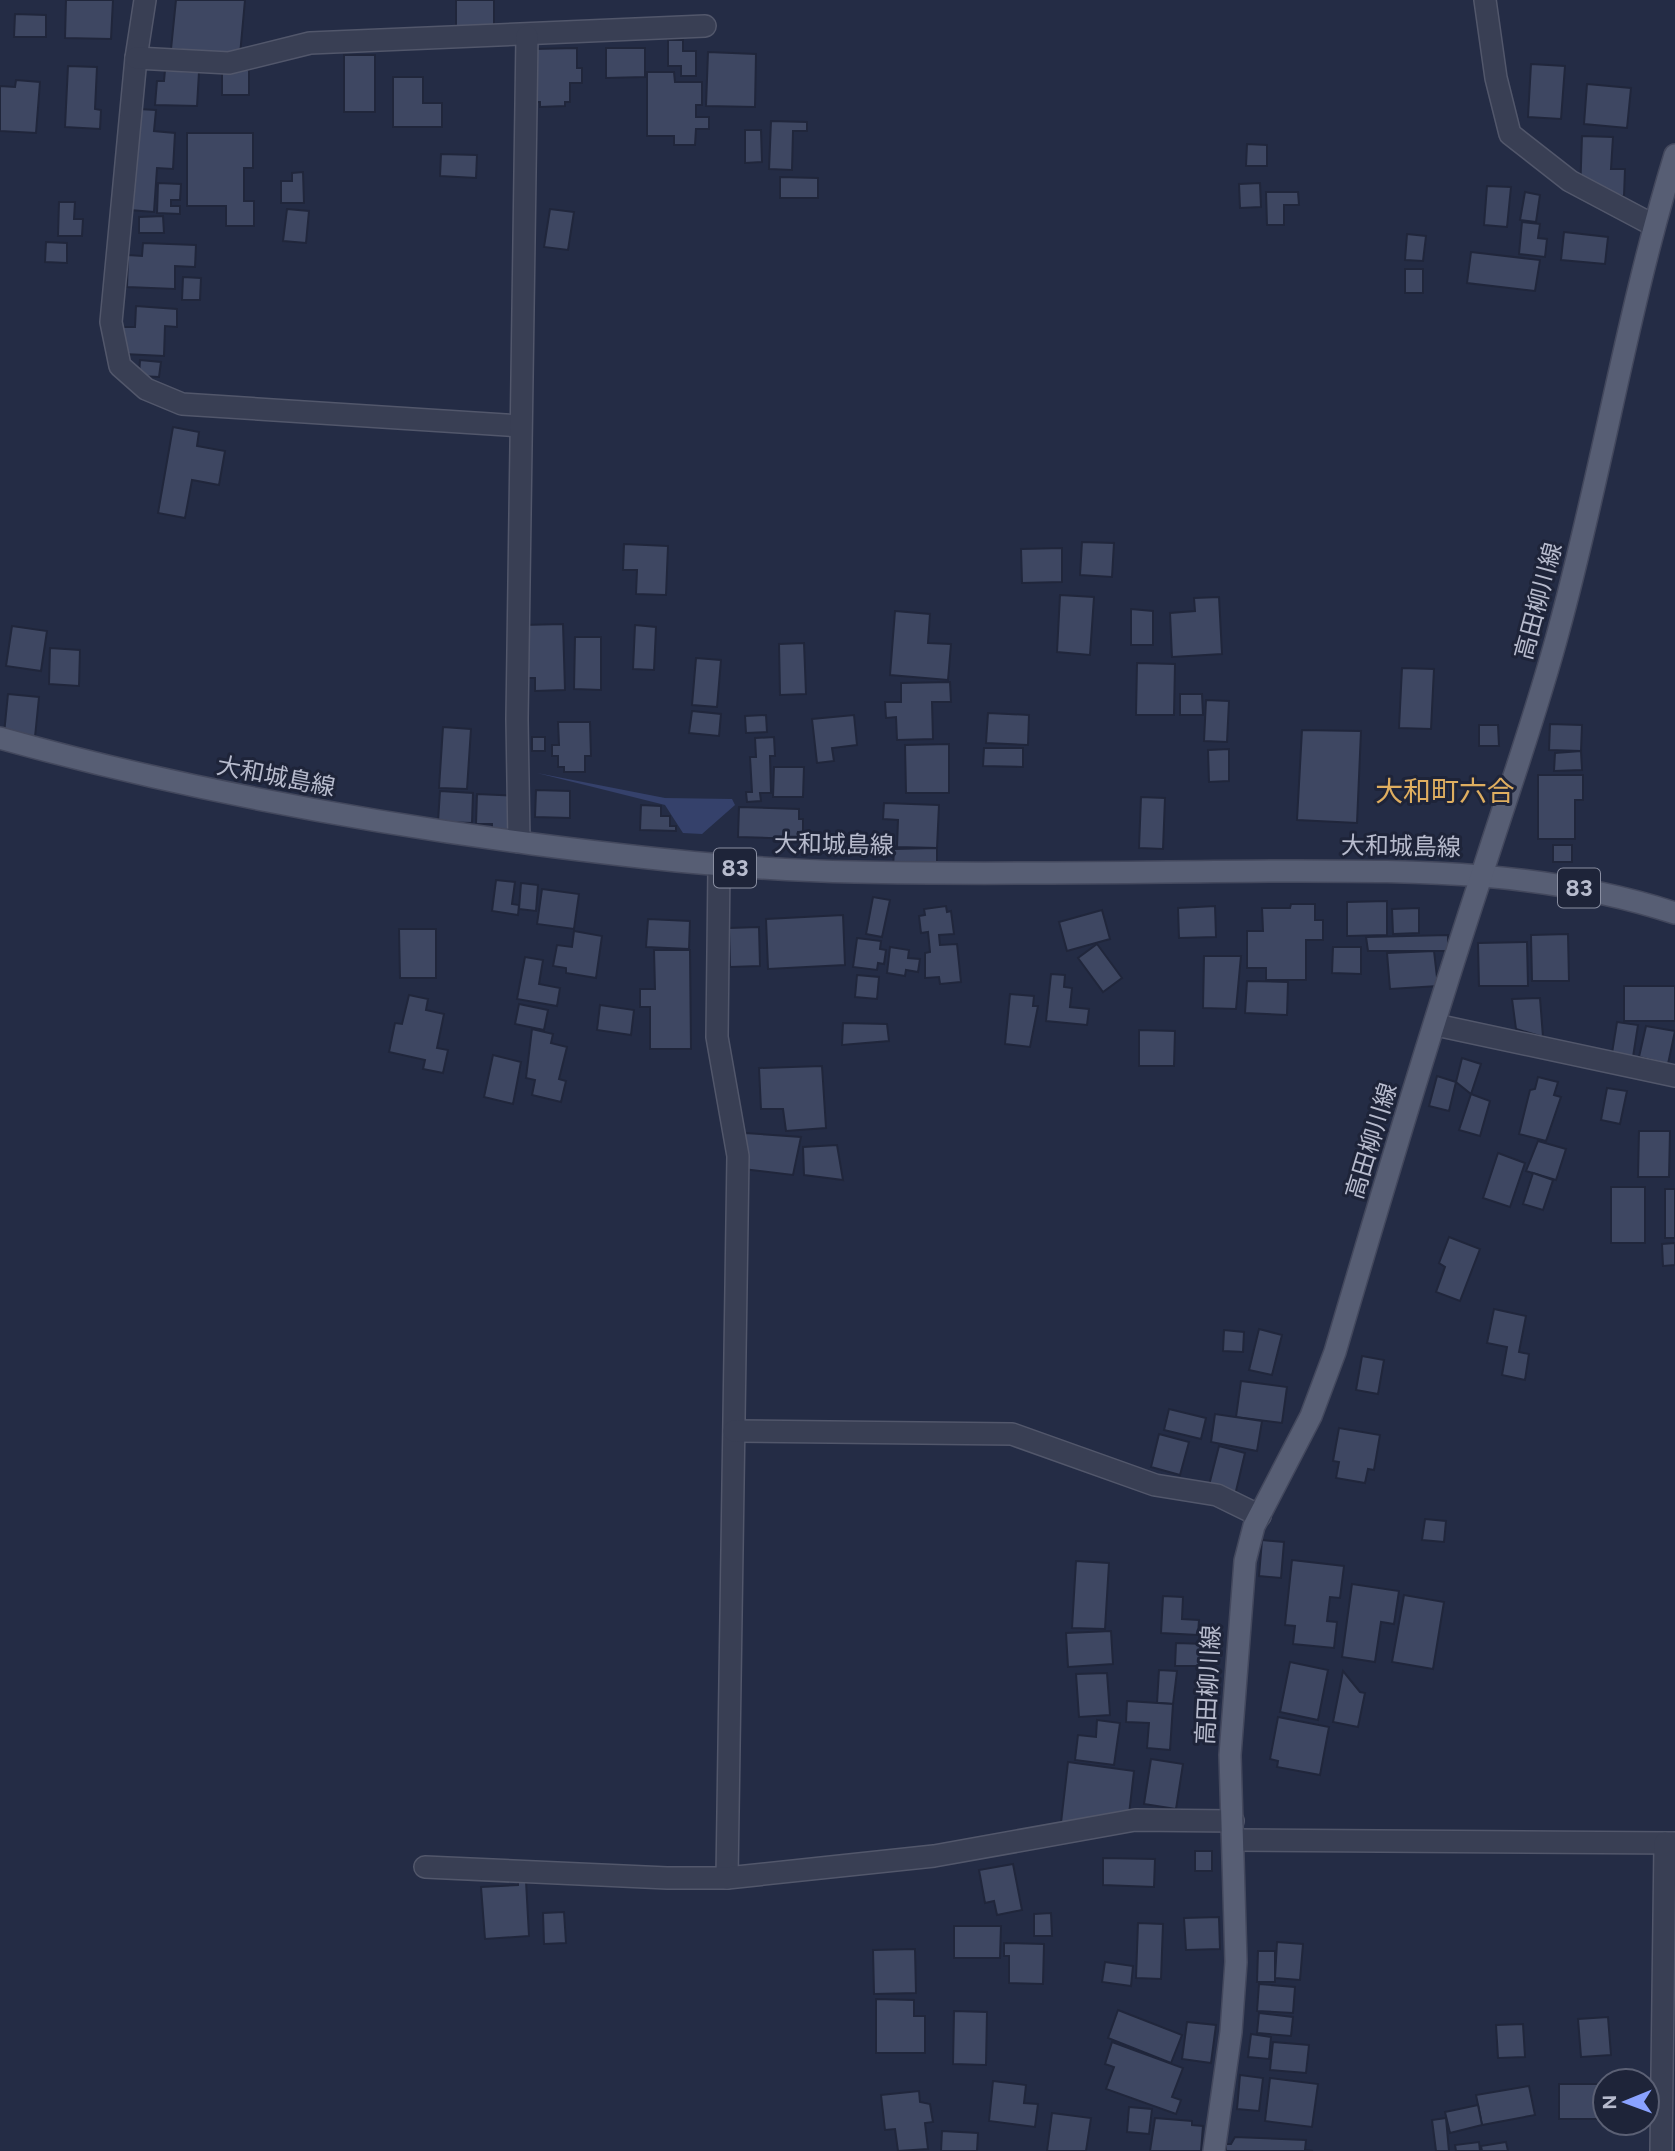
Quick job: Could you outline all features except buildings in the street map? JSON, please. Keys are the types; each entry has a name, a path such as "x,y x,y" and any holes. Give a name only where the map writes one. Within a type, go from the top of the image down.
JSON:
{"main road":[{"name":"高田柳川線","path":"1214,2151 1231,2032 1236,1962 1230,1755 1239,1601 1245,1561 1260,1516 1311,1416 1335,1352 1559,629 1602,460 1653,225 1675,155"},
{"name":"大和城島線","path":"0,738 180,785 373,821 719,867 855,872 1435,871 1482,874 1583,888 1675,913"}],"street":[{"path":"145,0 136,58 111,322 120,366 146,389 182,404 520,426"},
{"path":"1485,0 1496,78 1510,134 1570,181 1653,225"},
{"path":"136,58 229,63 310,43 527,36 705,26"},
{"path":"519,842 520,426 527,36"},
{"path":"719,867 717,1037 738,1156 727,1878"},
{"path":"1436,1025 1675,1076"},
{"path":"734,1432 1012,1434 1155,1485 1217,1495 1260,1516"},
{"path":"425,1867 667,1878 727,1878 934,1856 1135,1820 1233,1830 1670,1843 1661,2151"}],"water":[{"path":"537,773 665,798 732,799 735,805 702,834 683,833 665,805"}],"district":[{"name":"大和町六合","path":"1445,791"}]}
